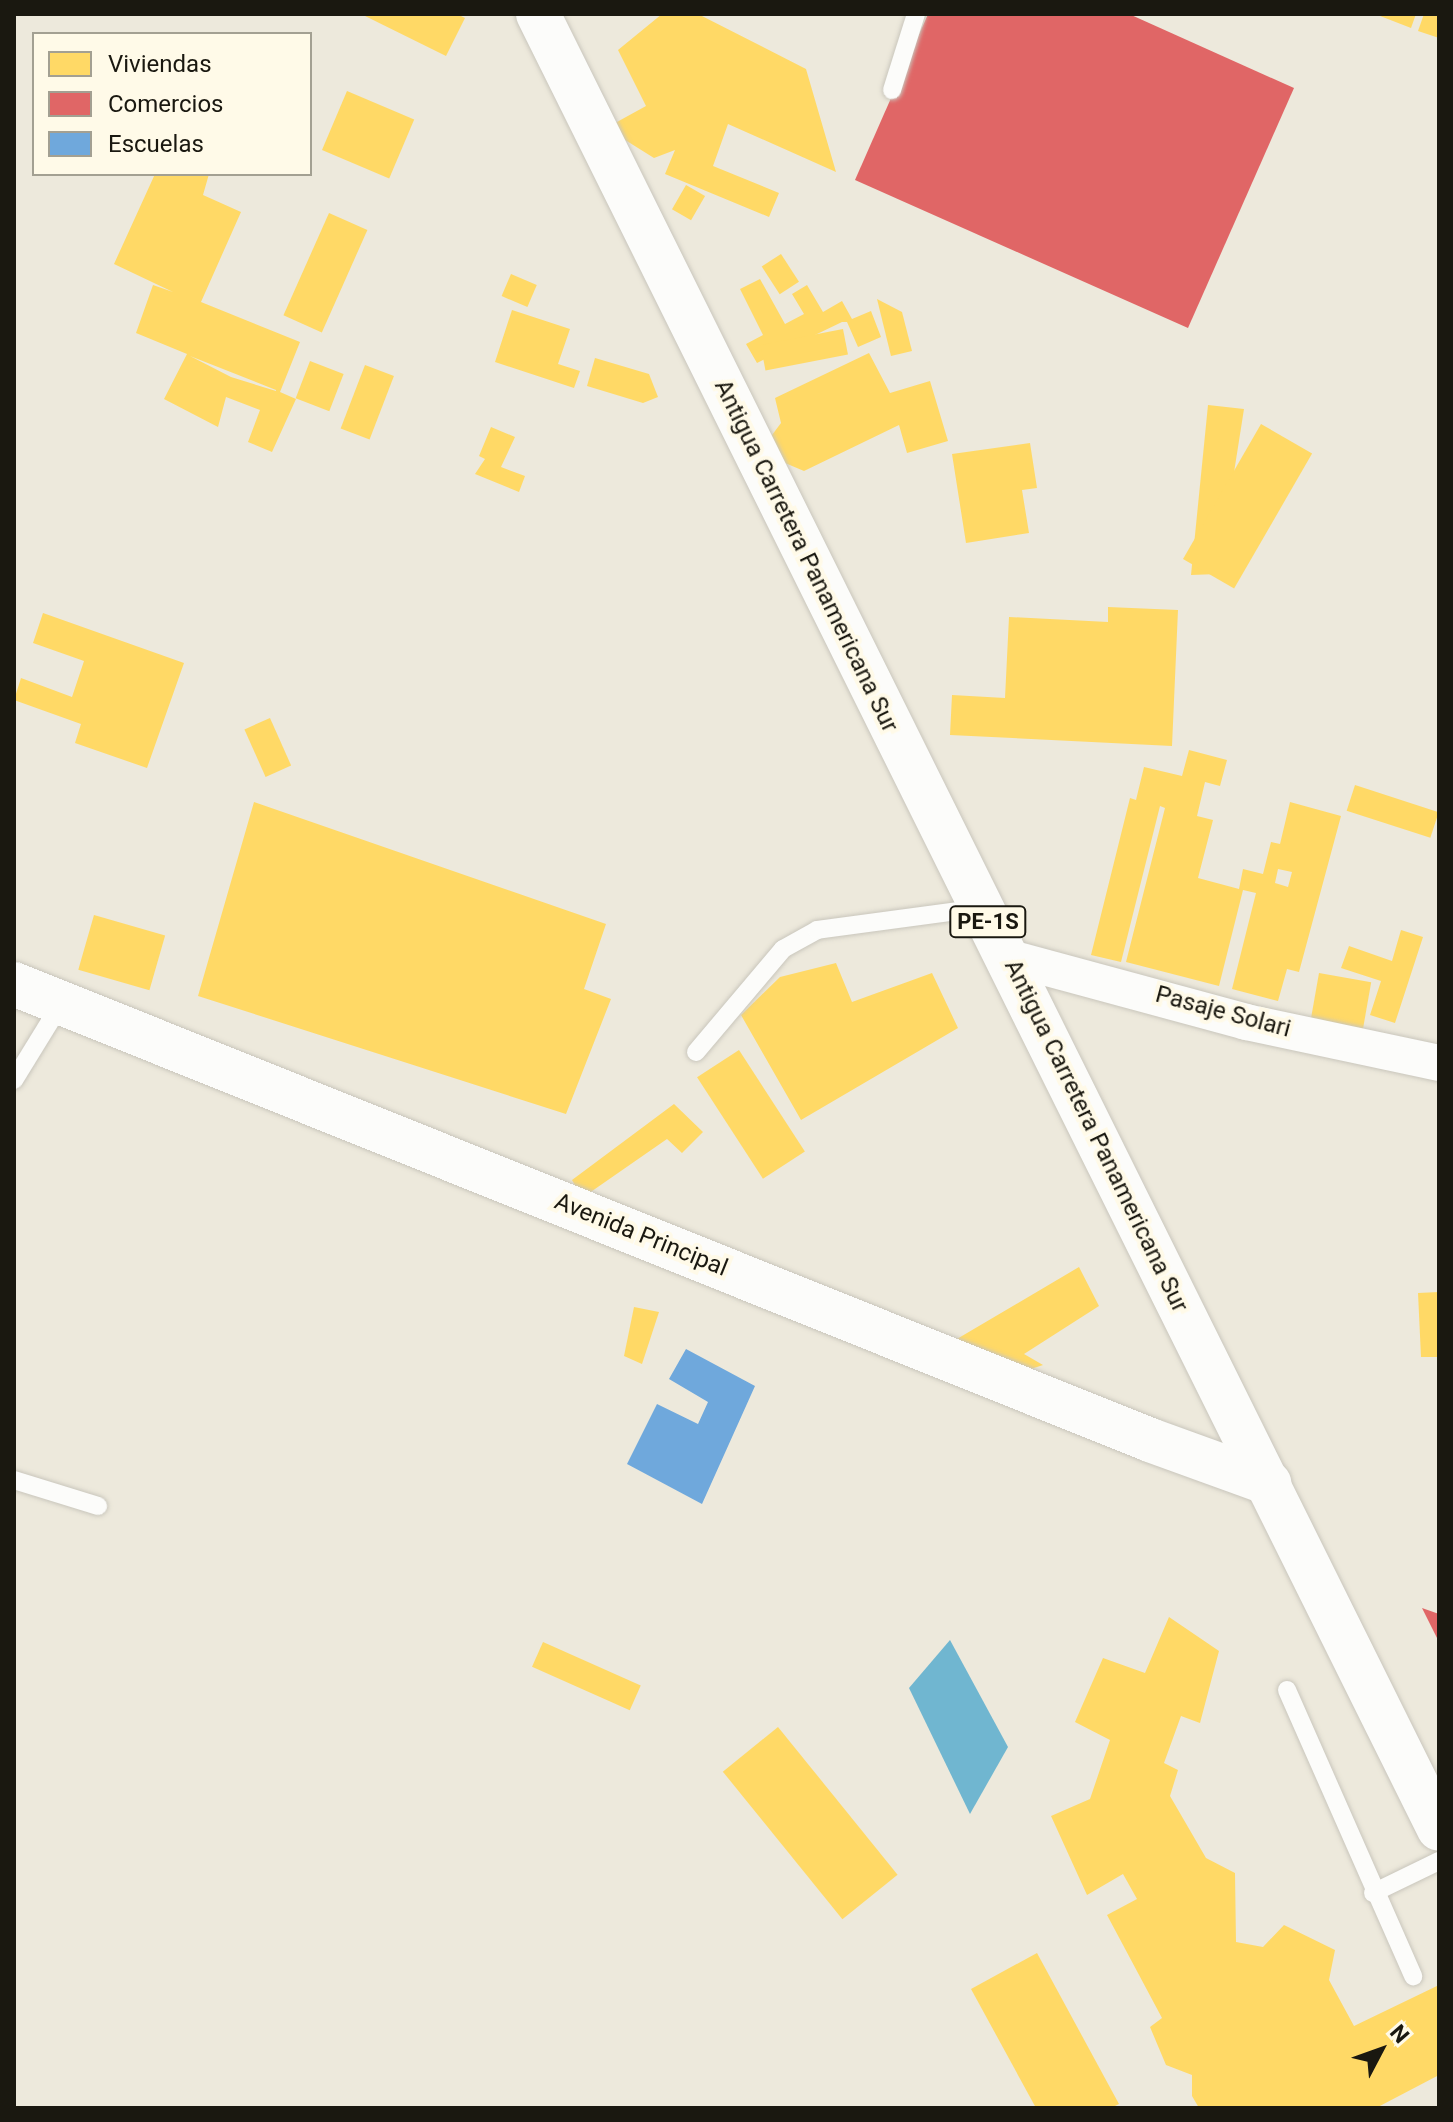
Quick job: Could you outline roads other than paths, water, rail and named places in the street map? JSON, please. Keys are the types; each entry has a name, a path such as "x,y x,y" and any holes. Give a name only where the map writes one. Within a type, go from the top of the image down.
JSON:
{"main road":[{"name":"Antigua Carretera Panamericana Sur","path":"538,14 1439,1829"},
{"name":"Avenida Principal","path":"14,984 1150,1440 1269,1483"}],"street":[{"name":"Pasaje Solari","path":"1007,957 1246,1022 1439,1063"}],"lane":[{"path":"892,90 916,14"},
{"path":"696,1052 783,949 817,930 980,908"},
{"path":"14,1080 62,1002"},
{"path":"14,1480 98,1506"},
{"path":"1287,1690 1373,1893 1413,1976"},
{"path":"1373,1893 1439,1861"}],"water":[{"path":"950,1640 1008,1747 970,1814 909,1688"}]}
